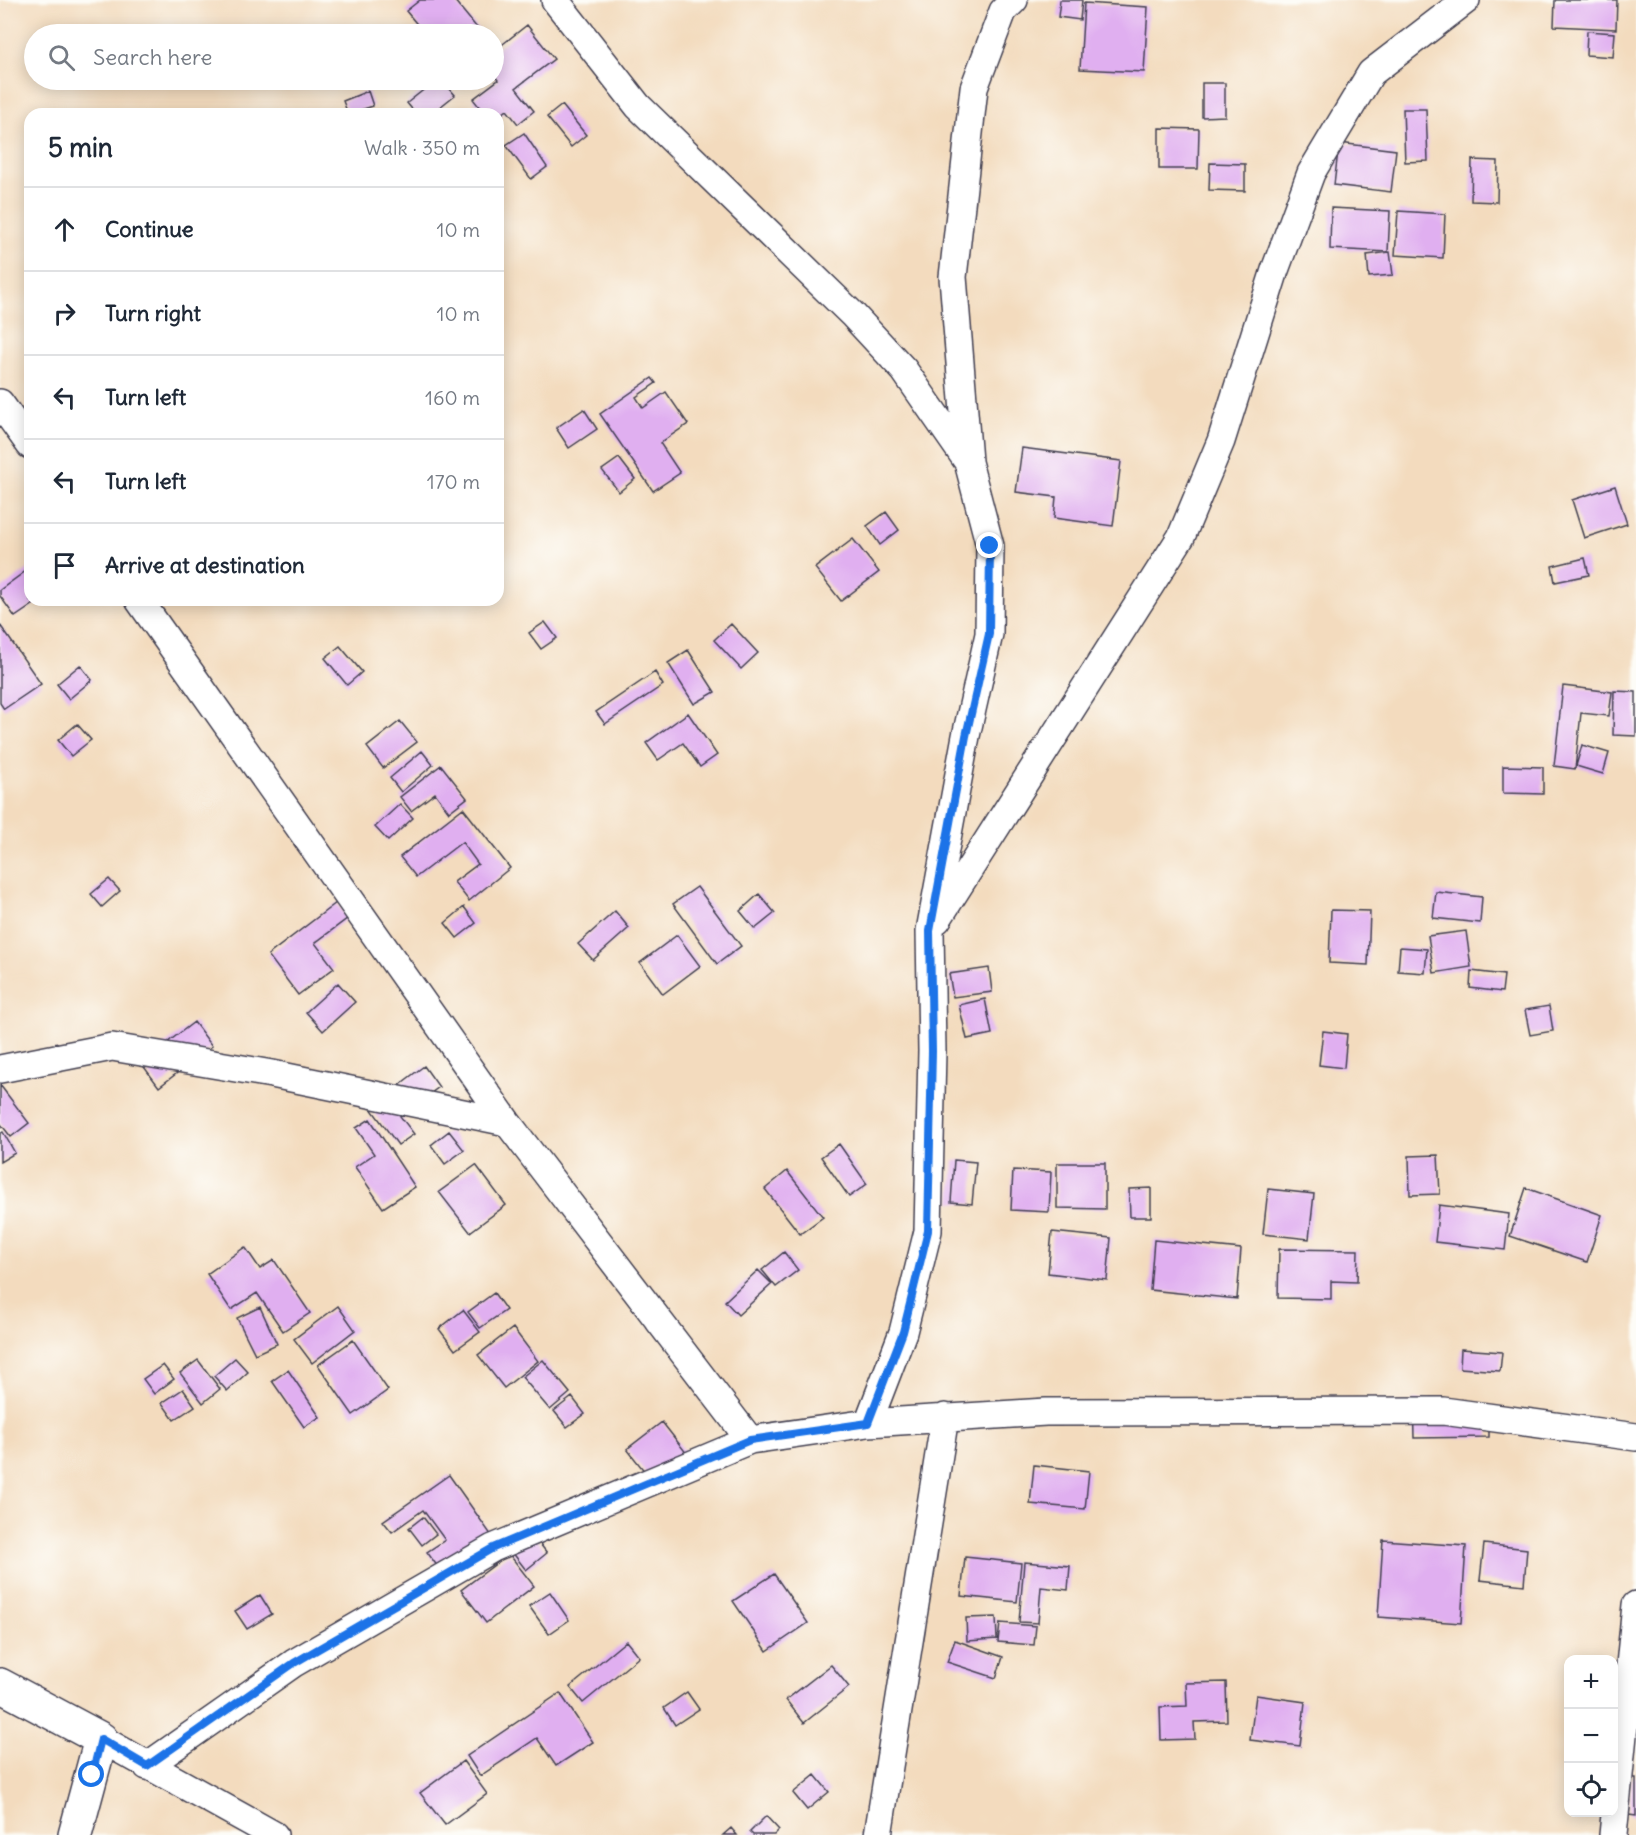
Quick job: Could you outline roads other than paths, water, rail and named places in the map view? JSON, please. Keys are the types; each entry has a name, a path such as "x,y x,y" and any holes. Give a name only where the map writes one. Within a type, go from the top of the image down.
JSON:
{"street":[{"path":"555,0 638,106 853,315 904,370 968,462"},
{"path":"868,1423 903,1332 928,1231 932,1051 930,931 966,736 989,634 990,546 968,462 953,277 974,88 1003,11 1014,0"},
{"path":"930,931 1181,537 1221,441 1275,270 1311,173 1371,73 1466,0"},
{"path":"0,403 24,437"},
{"path":"143,606 507,1122 750,1440"},
{"path":"0,1069 112,1047 272,1074 507,1122"},
{"path":"147,1766 294,1663 493,1548 750,1440 868,1423 1047,1412 1443,1411 1636,1437"},
{"path":"878,1835 945,1417"},
{"path":"1613,1835 1636,1605"},
{"path":"0,1685 274,1835"},
{"path":"75,1835 101,1739"}]}
